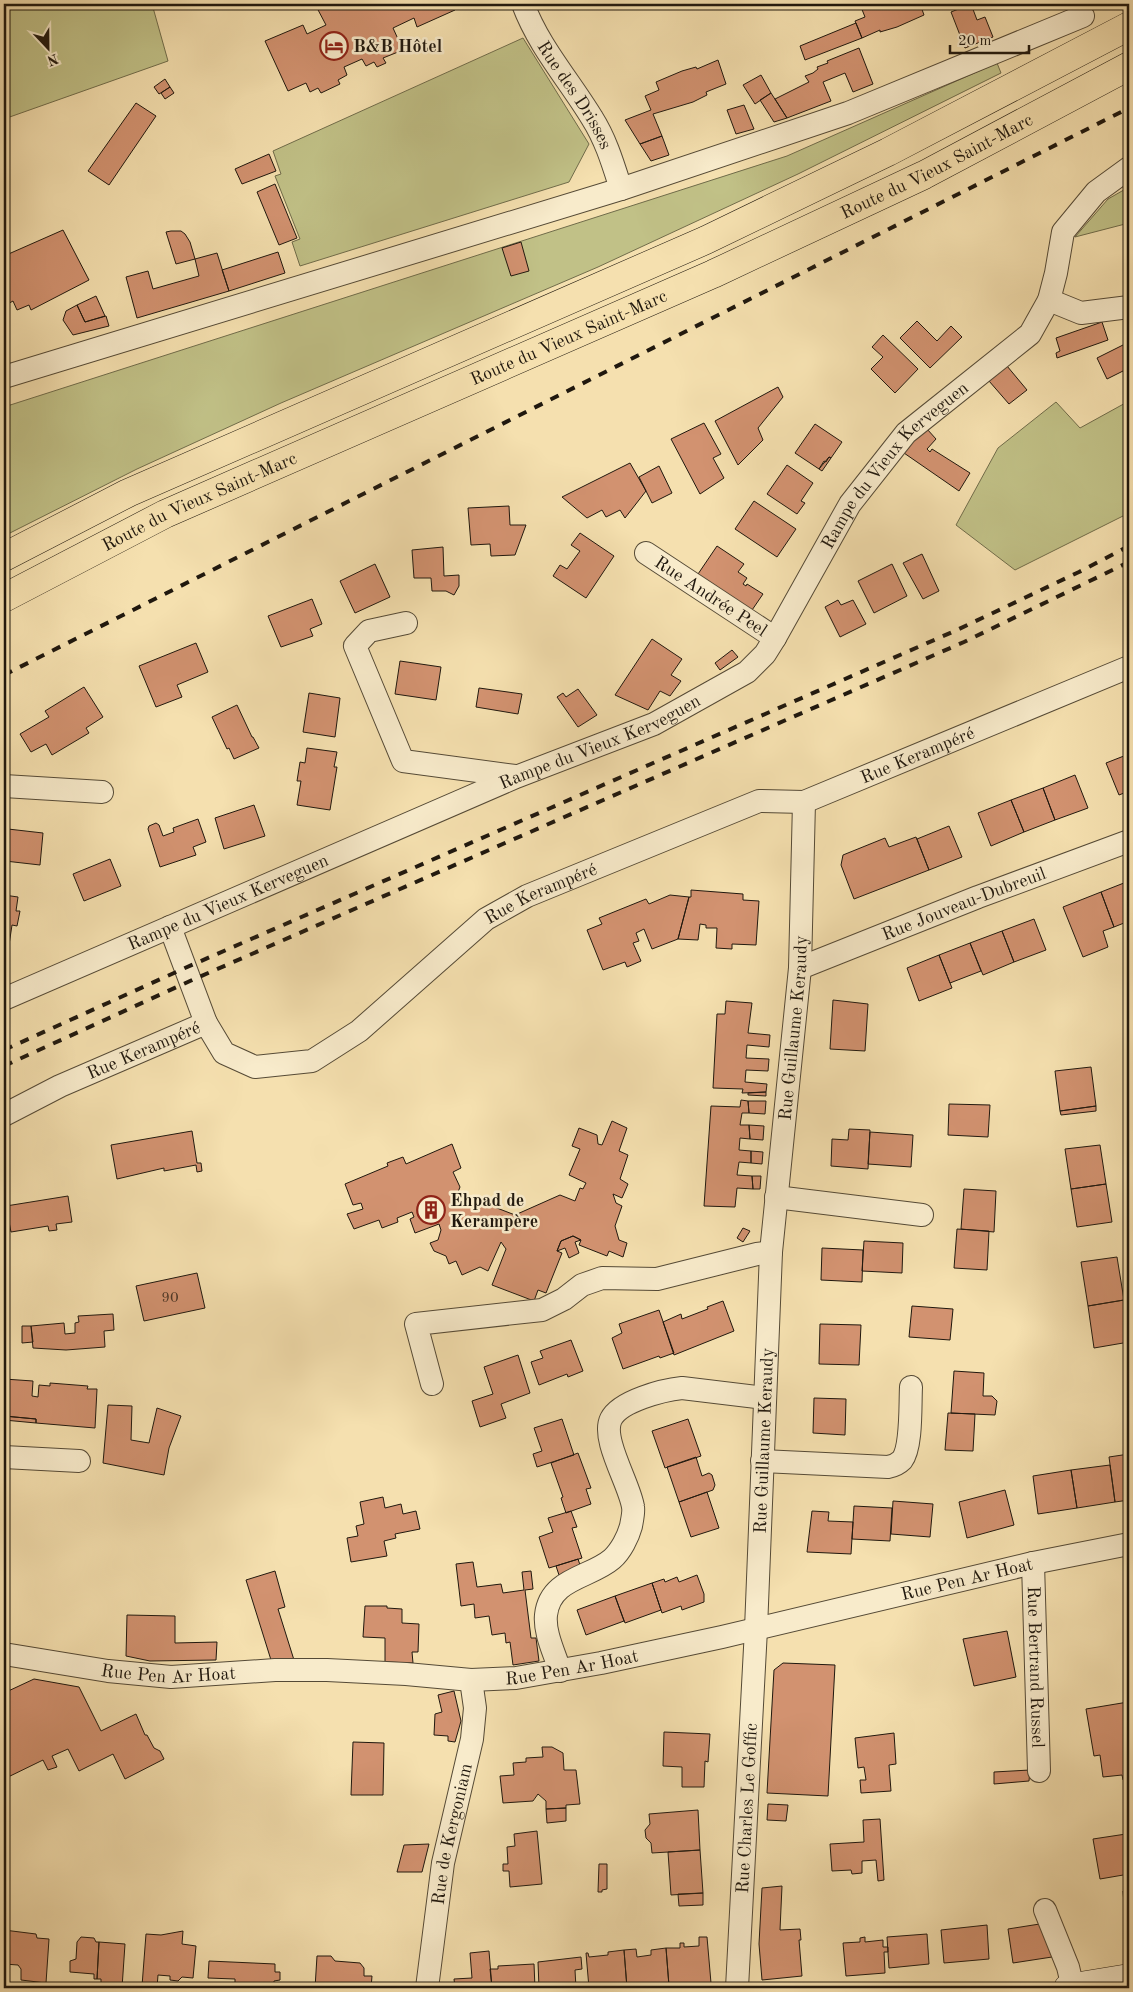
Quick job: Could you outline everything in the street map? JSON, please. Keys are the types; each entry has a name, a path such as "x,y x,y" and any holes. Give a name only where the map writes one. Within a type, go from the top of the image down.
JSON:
{"highway":[{"name":"Route du Vieux Saint-Marc","path":"4,557 128,493 706,240 888,152 1129,26"},
{"name":"Route du Vieux Saint-Marc","path":"4,598 165,514 722,270 924,174 1129,66"}],"street":[{"name":"Rue des Drisses","path":"523,4 538,38 593,118 610,152 620,189"},
{"path":"4,377 620,189 848,113 1083,16"},
{"name":"Rampe du Vieux Kerveguen","path":"4,999 516,777 654,724 747,672 765,654 775,638 850,504 906,433 1030,334 1049,300 1063,232 1096,192 1129,168"},
{"path":"1049,300 1081,313 1129,307"},
{"name":"Rue Andrée Peel","path":"646,553 775,638"},
{"path":"406,623 369,631 355,646 402,761 516,777"},
{"name":"Rue Kerampéré","path":"4,1115 60,1086 206,1023 224,1053 254,1067 312,1062 359,1031 486,919 527,896 759,801 804,802 1129,667"},
{"path":"4,786 102,792"},
{"name":"Rue Guillaume Keraudy","path":"756,1629 771,1252 800,968 804,802"},
{"name":"Rue Jouveau-Dubreuil","path":"800,968 978,896 1129,842"},
{"path":"170,927 206,1023"},
{"path":"776,1197 922,1215"},
{"path":"432,1384 416,1324 542,1310 564,1299 582,1284 602,1278 657,1279 771,1252"},
{"path":"560,1671 547,1630 546,1617 549,1604 557,1591 568,1581 612,1559 624,1543 631,1527 634,1508 610,1440 609,1428 611,1419 629,1404 671,1389 682,1388 765,1398"},
{"path":"762,1461 888,1468 902,1459 908,1445 911,1388"},
{"path":"4,1457 79,1461"},
{"name":"Rue Pen Ar Hoat","path":"4,1654 108,1671 162,1677 275,1670 327,1670 470,1680 516,1678 560,1671 756,1629 1033,1563 1129,1544"},
{"name":"Rue Bertrand Russel","path":"1033,1563 1039,1771"},
{"name":"Rue Charles Le Goffic","path":"737,1988 756,1629"},
{"name":"Rue de Kergoniam","path":"427,1988 443,1863 472,1739 475,1708 470,1680"},
{"path":"1046,1910 1068,1968 1071,1988 1129,1978"}],"green space":[{"path":"4,4 152,4 168,61 4,119"},
{"path":"523,38 589,144 569,182 300,266 292,242 300,239 275,176 281,174 273,151"},
{"path":"997,63 1001,73 798,174 598,267 281,403 137,469 4,536 4,407 787,156"},
{"path":"1129,187 1129,223 1075,237 1108,199"},
{"path":"1129,401 1129,513 1015,570 956,525 998,448 1056,402 1080,428"}],"building":[{"name":"B&B Hôtel","path":"321,4 361,4 362,7 369,4 452,4 455,10 417,27 414,18 393,28 403,50 383,58 386,63 377,67 374,62 366,66 362,59 344,67 347,75 338,80 340,84 321,93 318,88 310,92 306,83 288,91 265,41 303,25 307,34 326,25 316,6"},
{"path":"869,4 920,4 924,15 897,27 880,32 880,30 862,38 855,21 865,17 861,7"},
{"path":"971,4 977,20 985,17 993,37 965,48 951,12"},
{"path":"856,23 862,38 805,60 800,46"},
{"path":"859,48 873,84 853,92 845,73 823,82 831,101 787,118 775,99 809,82 805,76 813,73 818,69 817,67"},
{"path":"718,60 726,84 706,92 707,95 693,102 653,114 662,136 640,144 625,120 651,110 645,96 659,90 656,82 682,71 696,67 697,69"},
{"path":"761,75 771,93 755,104 743,85"},
{"path":"165,79 170,87 159,94 154,87"},
{"path":"170,87 174,93 165,99 161,93"},
{"path":"771,93 787,118 774,122 760,100"},
{"path":"136,103 156,116 109,185 88,171"},
{"path":"744,105 754,129 736,134 727,110"},
{"path":"662,136 669,155 651,161 640,144"},
{"path":"269,154 276,171 242,184 235,169"},
{"path":"275,184 297,238 279,245 257,192"},
{"path":"63,230 89,280 31,310 29,305 17,310 13,301 4,306 4,256"},
{"path":"181,231 185,234 190,242 195,259 176,264 166,232"},
{"path":"521,242 529,271 511,276 502,248"},
{"path":"278,252 285,273 229,291 222,270"},
{"path":"217,253 229,291 137,318 126,277 148,271 153,289 199,276 195,259"},
{"path":"96,296 105,316 85,322 77,305"},
{"path":"77,305 85,322 106,316 109,326 73,335 63,320 66,311"},
{"path":"917,321 937,341 951,326 962,337 930,368 900,338"},
{"path":"1102,322 1108,340 1057,358 1056,353 1060,351 1056,338"},
{"path":"883,335 918,369 895,393 871,369 883,357 872,347"},
{"path":"1129,342 1129,368 1107,379 1097,358"},
{"path":"1007,366 1027,390 1009,404 989,381"},
{"path":"778,387 783,397 758,428 763,440 738,465 715,421"},
{"path":"704,423 721,454 713,458 724,478 700,494 671,439"},
{"path":"815,424 842,442 831,458 829,457 826,462 824,461 819,469 795,453"},
{"path":"927,429 936,439 927,449 930,452 932,449 970,473 959,491 904,453 918,435"},
{"path":"829,457 831,458 822,471 819,469"},
{"path":"630,463 646,491 625,518 620,510 606,517 602,510 587,518 562,497"},
{"path":"787,465 813,483 801,501 805,503 797,514 767,494"},
{"path":"659,466 672,493 652,503 639,477"},
{"path":"754,501 796,529 777,557 735,529"},
{"path":"509,506 510,525 526,525 515,555 491,556 490,544 471,545 468,508"},
{"path":"580,533 614,556 586,598 553,576 560,565 567,569 580,551 571,545"},
{"path":"717,546 744,564 738,572 747,578 743,584 746,586 747,584 763,594 750,613 696,577"},
{"path":"443,547 444,576 459,575 459,586 454,595 446,591 432,591 431,578 414,578 412,550"},
{"path":"922,554 939,591 923,599 903,563"},
{"path":"375,564 390,597 355,613 340,581"},
{"path":"892,564 907,596 874,613 858,581"},
{"path":"312,599 322,624 310,629 313,636 281,647 268,616"},
{"path":"838,600 841,605 853,600 866,624 840,637 825,607"},
{"path":"652,639 682,659 671,675 681,681 670,696 660,691 648,710 615,695"},
{"path":"196,643 208,672 177,685 182,697 156,707 139,666"},
{"path":"732,650 738,657 720,670 715,663"},
{"path":"400,661 441,667 436,700 395,694"},
{"path":"84,687 103,717 86,728 89,733 52,755 46,744 31,752 20,734 49,717 45,711"},
{"path":"479,688 522,694 518,714 476,707"},
{"path":"578,689 597,715 578,727 557,697 563,693 566,697"},
{"path":"309,693 340,698 335,737 303,732"},
{"path":"237,705 259,748 234,759 229,748 227,749 212,717"},
{"path":"307,748 337,752 334,767 337,767 330,810 297,805 301,781 297,781 300,762 305,763"},
{"path":"1129,754 1129,791 1119,795 1106,763"},
{"path":"1075,775 1088,808 1055,820 1043,788"},
{"path":"1043,788 1055,820 1024,832 1011,800"},
{"path":"1011,800 1024,832 991,846 978,813"},
{"path":"254,805 265,836 224,849 215,818"},
{"path":"198,819 206,842 193,847 196,855 160,867 148,829 149,826 156,823 159,825 163,836 174,832 173,828"},
{"path":"949,826 962,857 929,870 917,839"},
{"path":"8,829 43,833 40,865 5,861"},
{"path":"916,837 929,870 854,899 841,865 843,855 885,838 889,847"},
{"path":"110,859 121,886 84,901 73,874"},
{"path":"1129,881 1129,921 1114,927 1101,892"},
{"path":"691,890 743,894 743,900 759,901 756,945 732,944 732,949 716,948 717,928 706,928 706,925 700,924 698,940 678,939 689,897 691,897"},
{"path":"1101,892 1114,927 1103,931 1108,947 1083,957 1063,907"},
{"path":"4,895 18,897 16,911 20,911 17,926 12,925 9,945 4,944"},
{"path":"670,895 689,897 678,939 652,949 644,929 636,933 639,941 633,943 641,961 627,967 625,962 603,970 587,930 602,924 599,918 646,899 649,904"},
{"path":"1034,919 1046,950 1014,962 1002,931"},
{"path":"1002,931 1014,962 983,975 970,943"},
{"path":"970,943 981,971 950,983 939,955"},
{"path":"939,955 952,988 919,1001 907,968"},
{"path":"833,1000 868,1004 865,1051 830,1049"},
{"path":"726,1001 752,1003 748,1033 770,1035 769,1047 747,1045 746,1058 769,1059 768,1071 746,1070 745,1082 767,1084 766,1092 742,1093 743,1089 713,1088 717,1014 725,1014"},
{"path":"1091,1067 1096,1106 1060,1111 1055,1071"},
{"path":"766,1092 766,1096 748,1095 748,1093"},
{"path":"741,1100 748,1101 749,1113 742,1113 740,1125 749,1125 750,1139 740,1138 739,1150 751,1151 751,1163 739,1162 737,1175 752,1176 753,1189 737,1188 735,1207 704,1206 711,1106 740,1107"},
{"path":"748,1101 766,1101 765,1114 749,1113"},
{"path":"949,1104 990,1105 988,1137 948,1135"},
{"path":"1096,1106 1096,1111 1061,1115 1060,1111"},
{"name":"Ehpad de Kerampère","path":"612,1121 627,1128 619,1151 628,1155 620,1179 628,1184 622,1198 613,1194 616,1203 622,1206 615,1226 619,1240 627,1243 623,1257 609,1251 607,1256 579,1245 581,1240 573,1236 561,1241 557,1251 562,1253 546,1293 538,1290 534,1301 492,1285 506,1249 501,1242 488,1271 480,1267 462,1275 456,1261 449,1264 446,1256 434,1251 430,1243 438,1240 441,1230 439,1224 415,1233 410,1219 414,1217 412,1212 397,1218 398,1222 382,1228 379,1220 354,1229 347,1214 363,1209 361,1203 353,1205 345,1184 388,1166 387,1163 403,1157 406,1164 452,1144 461,1168 453,1172 460,1187 456,1197 469,1202 471,1198 515,1215 560,1195 575,1201 580,1188 583,1189 586,1183 569,1175 580,1149 572,1146 579,1128 597,1135 598,1144 602,1145"},
{"path":"749,1125 764,1126 763,1140 750,1139"},
{"path":"849,1129 870,1130 868,1169 831,1166 832,1139 848,1140"},
{"path":"192,1131 197,1163 201,1163 202,1171 197,1172 196,1165 164,1171 164,1168 117,1179 111,1145"},
{"path":"870,1132 913,1135 911,1167 868,1164"},
{"path":"1100,1145 1106,1184 1071,1189 1065,1149"},
{"path":"751,1151 763,1152 762,1164 751,1163"},
{"path":"752,1176 761,1176 760,1189 753,1189"},
{"path":"1106,1184 1112,1222 1077,1227 1071,1189"},
{"path":"964,1189 996,1191 994,1232 961,1229"},
{"path":"68,1196 72,1222 56,1224 57,1230 49,1231 48,1226 11,1232 6,1206"},
{"path":"743,1228 750,1231 743,1242 737,1238"},
{"path":"957,1229 989,1231 987,1270 954,1268"},
{"path":"573,1236 581,1240 575,1242 579,1253 569,1258 565,1248 557,1251 561,1241"},
{"path":"864,1241 903,1243 902,1273 862,1271"},
{"path":"822,1248 863,1250 862,1282 821,1280"},
{"path":"1117,1257 1124,1300 1088,1306 1081,1262"},
{"path":"197,1273 205,1308 144,1321 136,1286"},
{"path":"1124,1300 1129,1342 1094,1348 1088,1306"},
{"path":"4,1301 8,1301 7,1328 4,1328"},
{"path":"723,1301 734,1331 674,1355 663,1322 681,1314 682,1319"},
{"path":"912,1306 953,1309 950,1340 909,1337"},
{"path":"659,1310 674,1353 660,1358 659,1356 623,1369 612,1338 622,1333 619,1324"},
{"path":"113,1314 114,1330 104,1331 105,1347 66,1350 33,1348 31,1326 64,1323 65,1334 75,1333 75,1323 79,1322 78,1316"},
{"path":"820,1324 861,1325 859,1365 819,1364"},
{"path":"22,1326 31,1326 33,1342 22,1343"},
{"path":"571,1340 583,1371 568,1377 567,1374 539,1385 531,1362 543,1358 540,1351"},
{"path":"518,1355 530,1393 501,1404 506,1418 480,1427 472,1401 493,1394 484,1367"},
{"path":"954,1371 984,1373 983,1396 992,1396 997,1401 995,1415 951,1413"},
{"path":"4,1379 33,1381 32,1396 38,1397 39,1385 50,1386 50,1383 88,1386 87,1389 97,1389 95,1428 36,1423 36,1419 4,1416"},
{"path":"814,1398 846,1399 845,1435 813,1433"},
{"path":"108,1405 132,1406 131,1440 149,1443 157,1408 181,1416 169,1448 164,1475 103,1463"},
{"path":"948,1413 975,1414 973,1451 945,1450"},
{"path":"4,1416 36,1419 36,1423 4,1420"},
{"path":"562,1419 574,1455 537,1467 533,1454 542,1451 534,1428"},
{"path":"688,1419 701,1456 665,1468 652,1431"},
{"path":"578,1453 591,1488 586,1489 591,1504 566,1513 561,1498 563,1497 551,1463"},
{"path":"1129,1454 1129,1500 1115,1502 1109,1457"},
{"path":"696,1457 702,1476 709,1473 712,1475 715,1485 713,1490 679,1502 667,1467"},
{"path":"1110,1465 1115,1502 1077,1508 1071,1470"},
{"path":"1071,1470 1077,1508 1038,1514 1033,1476"},
{"path":"1005,1490 1014,1525 967,1538 959,1502"},
{"path":"707,1492 719,1528 691,1537 679,1502"},
{"path":"383,1497 385,1508 401,1504 403,1514 416,1511 420,1529 395,1534 396,1538 384,1541 387,1556 351,1562 347,1538 358,1536 356,1526 364,1524 360,1502"},
{"path":"893,1501 933,1504 930,1537 891,1534"},
{"path":"854,1506 892,1508 890,1541 852,1539"},
{"path":"571,1511 577,1527 572,1528 582,1558 549,1568 539,1537 553,1532 548,1518"},
{"path":"812,1511 829,1512 828,1521 853,1522 851,1554 807,1552"},
{"path":"578,1559 581,1568 559,1575 556,1566"},
{"path":"473,1562 477,1587 501,1584 503,1593 524,1590 522,1572 531,1571 533,1589 525,1590 531,1638 536,1638 539,1661 513,1665 510,1642 506,1643 505,1633 492,1635 489,1616 475,1618 474,1604 461,1606 456,1564"},
{"path":"275,1571 285,1607 278,1609 294,1660 271,1660 246,1580"},
{"path":"697,1575 704,1594 704,1602 682,1610 681,1606 662,1613 652,1583 664,1579 665,1582 677,1577 679,1582"},
{"path":"652,1583 661,1610 625,1623 615,1596"},
{"path":"615,1596 624,1621 586,1635 577,1610"},
{"path":"365,1606 387,1606 387,1608 402,1609 402,1623 419,1624 418,1652 412,1652 413,1663 385,1662 385,1638 363,1637"},
{"path":"127,1615 175,1616 175,1643 217,1642 216,1660 150,1661 126,1656"},
{"path":"1007,1631 1016,1677 974,1686 963,1639"},
{"path":"783,1663 835,1665 828,1796 767,1793 774,1670"},
{"path":"34,1679 79,1687 101,1731 136,1714 145,1735 147,1735 154,1748 160,1751 164,1759 125,1779 113,1754 79,1771 68,1749 52,1756 57,1767 48,1770 43,1760 4,1779 4,1693"},
{"path":"454,1691 461,1721 455,1742 448,1741 448,1736 434,1735 435,1714 442,1712 438,1695"},
{"path":"1128,1702 1129,1779 1123,1780 1122,1775 1103,1777 1100,1755 1094,1756 1086,1709"},
{"path":"664,1732 710,1734 708,1762 705,1761 704,1787 682,1787 682,1767 663,1766"},
{"path":"894,1733 896,1764 889,1765 891,1791 861,1793 860,1780 866,1780 864,1767 858,1768 855,1738"},
{"path":"353,1742 384,1743 383,1795 351,1795"},
{"path":"542,1747 552,1747 563,1753 564,1770 576,1770 580,1804 566,1805 566,1808 546,1809 546,1801 538,1794 533,1801 503,1803 500,1776 514,1775 513,1763 526,1762 526,1758 543,1757"},
{"path":"1030,1770 1029,1781 994,1784 994,1772"},
{"path":"768,1804 788,1805 786,1821 767,1820"},
{"path":"566,1808 566,1821 547,1823 546,1809"},
{"path":"698,1810 700,1850 652,1853 651,1843 646,1838 645,1830 650,1824 649,1814"},
{"path":"880,1819 884,1880 878,1881 876,1860 862,1861 862,1873 852,1874 851,1870 832,1871 830,1844 864,1842 863,1820"},
{"path":"537,1831 542,1884 510,1887 509,1871 503,1871 503,1864 508,1864 507,1847 515,1846 514,1834"},
{"path":"1126,1834 1129,1874 1100,1879 1093,1839"},
{"path":"429,1844 422,1872 397,1872 404,1845"},
{"path":"700,1850 703,1893 671,1895 668,1852"},
{"path":"599,1864 607,1864 607,1889 602,1890 602,1892 598,1892"},
{"path":"782,1886 780,1930 800,1929 802,1976 762,1980 759,1944 762,1888"},
{"path":"1123,1891 1129,1891 1129,1903 1124,1904"},
{"path":"703,1893 703,1905 679,1906 678,1894"},
{"path":"1046,1923 1052,1957 1013,1963 1008,1929"},
{"path":"987,1925 989,1959 944,1963 941,1930"},
{"path":"4,1930 36,1934 37,1938 49,1939 46,1983 21,1980 21,1969 18,1965 4,1964"},
{"path":"183,1931 182,1944 196,1946 193,1978 182,1977 178,1981 170,1980 170,1976 158,1975 157,1988 142,1986 146,1934 161,1935"},
{"path":"927,1934 929,1964 889,1968 887,1937"},
{"path":"81,1937 94,1938 96,1942 99,1942 97,1979 94,1979 94,1974 70,1972 70,1961 76,1959 77,1942"},
{"path":"699,1937 707,1937 711,1983 669,1986 666,1948 680,1948 680,1943 684,1943 684,1947 699,1946"},
{"path":"865,1937 865,1942 883,1940 883,1947 888,1947 888,1952 884,1952 885,1973 846,1976 843,1943 860,1942 860,1938"},
{"path":"99,1942 125,1944 122,1988 101,1987 101,1979 97,1979"},
{"path":"666,1948 669,1986 627,1988 624,1950 636,1949 637,1957 651,1955 651,1950"},
{"path":"624,1950 627,1988 589,1988 586,1953 588,1953 589,1957 608,1955 608,1952"},
{"path":"489,1951 492,1988 455,1988 454,1979 472,1978 470,1953"},
{"path":"317,1956 331,1956 335,1961 360,1963 364,1968 364,1976 372,1976 371,1988 315,1988"},
{"path":"581,1957 582,1969 575,1970 576,1988 539,1988 538,1962"},
{"path":"209,1961 275,1964 275,1972 280,1972 280,1980 274,1981 274,1988 235,1988 235,1979 208,1978"},
{"path":"534,1964 535,1988 492,1988 490,1969 498,1969 498,1966"}],"railway":[{"path":"4,675 1129,108"},
{"path":"4,1050 185,968 957,630 1129,546"},
{"path":"4,1066 190,981 964,642 1129,562"}],"place":[{"name":"B&B Hôtel","path":"334,46"},
{"name":"Ehpad de Kerampère","path":"431,1210"}]}
